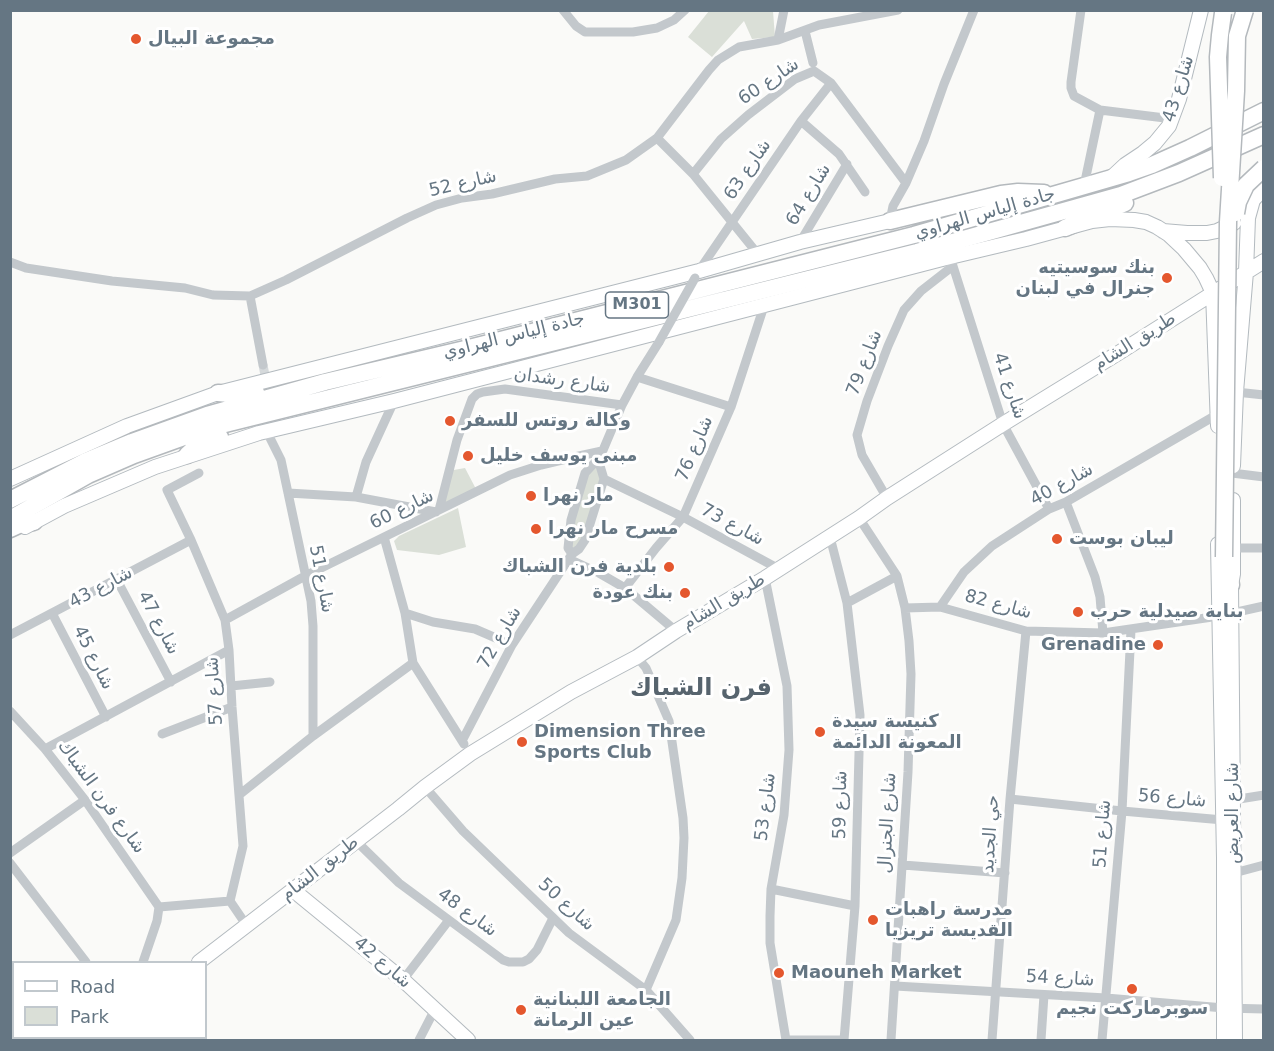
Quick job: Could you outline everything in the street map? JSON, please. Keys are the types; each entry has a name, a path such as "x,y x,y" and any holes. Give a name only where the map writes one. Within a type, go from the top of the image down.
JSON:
{"highway":[{"path":"1224,10 1218,75 1222,197 1227,248"},
{"path":"1225,586 1228,574 1227,248 1236,91 1236,48 1245,10"},
{"name":"جادة إلياس الهراوي","path":"10,500 84,462 207,415 325,382 903,238 1110,179 1190,148 1263,110"},
{"name":"M301","path":"1200,164 1263,135"},
{"path":"1065,228 1150,192 1200,164"},
{"name":"جادة إلياس الهراوي","path":"10,519 88,475 134,455 209,428 917,252 1121,195 1200,164"},
{"path":"1228,552 1235,218 1238,202 1246,185 1263,168"},
{"path":"890,221 1001,194 1060,193"},
{"path":"218,393 241,395 296,383 325,382"},
{"path":"187,455 206,441 286,417 307,404"},
{"path":"10,529 22,523 34,522"}],"street":[{"path":"563,10 576,26 585,32 633,32 657,28 674,20 685,10"},
{"path":"778,40 784,10"},
{"name":"شارع 52","path":"250,296 436,204 555,179 587,176 627,160 657,138 718,60 739,47 778,40 819,25 898,10"},
{"path":"890,221 893,206 906,183 924,141 974,10"},
{"path":"1081,10 1071,88 1074,96 1100,110 1173,119"},
{"name":"شارع 43","path":"1110,179 1155,143 1173,119 1201,10"},
{"path":"805,31 813,63"},
{"name":"شارع 60","path":"693,174 721,139 795,80 813,71 831,83"},
{"path":"831,83 906,183"},
{"name":"شارع 63","path":"637,377 697,275 801,121 831,83"},
{"path":"1084,186 1100,110"},
{"name":"شارع 64","path":"801,121 839,154 865,192"},
{"path":"657,138 693,174 758,253"},
{"name":"شارع 64","path":"800,242 847,164"},
{"path":"1263,188 1253,201 1248,218 1228,552 1263,548"},
{"path":"1163,231 1207,233 1248,218"},
{"name":"جادة إلياس الهراوي","path":"10,536 64,506 154,466 187,455 764,306 952,261 1092,221 1123,219 1146,222 1163,231"},
{"name":"جادة إلياس الهراوي","path":"10,479 127,426 218,393 697,275 758,253 890,221"},
{"path":"1163,231 1192,257 1213,293"},
{"name":"شارع 41","path":"952,261 1003,424 1049,509"},
{"name":"شارع 79","path":"887,498 862,455 857,435 861,419 904,310 952,261"},
{"name":"طريق الشام","path":"202,961 470,754 571,693 637,657 765,578 1003,424 1263,261"},
{"path":"10,262 26,268 112,281 185,288 213,295 250,296 263,365"},
{"name":"شارع العريض","path":"1213,293 1218,414 1217,518 1225,586 1233,800 1229,1008 1224,1041"},
{"name":"شارع 76","path":"625,588 684,517 731,407 764,306"},
{"path":"676,631 625,588 570,557 568,548 571,520 585,474 600,455 637,377 731,407"},
{"name":"شارع رشدان","path":"437,511 457,440 472,399 477,394 505,389 622,405"},
{"path":"1236,392 1263,395"},
{"path":"356,497 366,462 394,401"},
{"name":"شارع 40","path":"940,607 964,572 992,546 1049,509 1066,502 1218,414"},
{"name":"شارع 51","path":"272,434 288,493 311,602 313,736"},
{"path":"600,455 604,479"},
{"name":"شارع 60","path":"225,620 305,576 510,475 550,463 600,455"},
{"name":"شارع 57","path":"199,473 167,490 225,620 243,846 230,901"},
{"path":"1232,473 1263,477"},
{"name":"شارع 73","path":"604,479 684,517 779,569"},
{"name":"شارع 72","path":"462,741 512,645 570,557 585,540 604,479"},
{"path":"288,493 356,497 437,511"},
{"path":"1066,502 1095,577 1100,597 1103,633"},
{"path":"859,518 897,576 906,608"},
{"path":"384,537 405,613 413,663 470,754"},
{"name":"شارع 59","path":"830,537 847,603 860,715 855,906 844,1040"},
{"name":"شارع 43","path":"10,635 191,540"},
{"path":"847,603 897,576"},
{"name":"شارع 53","path":"765,578 787,686 789,750 784,815 771,889 770,943 786,1040"},
{"name":"شارع 47","path":"117,580 171,682"},
{"name":"شارع 82","path":"906,608 940,607 1026,631 1103,633 1226,615 1263,606"},
{"name":"شارع الجنرال","path":"891,1041 908,772 911,674 906,608"},
{"path":"405,613 433,622 475,629 512,645"},
{"name":"شارع 45","path":"52,614 106,717"},
{"name":"شارع العريض","path":"1226,615 1223,820 1229,1008 1235,1041"},
{"name":"شارع 51","path":"1102,1041 1122,811 1131,630"},
{"name":"حي الجديد","path":"992,1041 1010,799 1026,631"},
{"path":"45,749 229,650"},
{"path":"637,657 646,668 669,721 684,838 682,878 676,920 646,990"},
{"path":"239,795 313,736 413,663"},
{"path":"231,686 270,682"},
{"path":"162,734 232,706"},
{"name":"شارع فرن الشباك","path":"10,711 45,749 85,800 159,907"},
{"name":"شارع 50","path":"425,787 463,831 569,933 646,990 690,1041"},
{"path":"1233,800 1263,795"},
{"name":"شارع 56","path":"1010,799 1223,820"},
{"path":"10,853 85,800"},
{"name":"شارع 48","path":"356,841 399,883 503,960 514,963 529,959 537,950 553,918"},
{"path":"10,863 84,961"},
{"path":"903,865 1005,873"},
{"path":"1233,873 1263,865"},
{"path":"771,889 855,906"},
{"name":"شارع 42","path":"293,890 402,980 468,1041"},
{"path":"143,961 157,921 159,907 230,901 248,926"},
{"path":"402,980 449,920"},
{"name":"شارع 54","path":"895,986 1263,1009"},
{"path":"1041,1041 1044,995"},
{"path":"419,1041 435,1009"},
{"path":"786,1040 844,1040"}],"green space":[{"path":"709,11 773,11 775,37 752,39 744,21 712,57 688,37"},
{"path":"598,459 602,471 585,540 572,554 568,541 585,474"},
{"path":"465,468 476,489 440,509 448,471"},
{"path":"458,508 466,547 439,555 397,550 394,541 399,536"}],"tunnel":[{"path":"263,365 277,436"}],"place":[{"name":"مجموعة البيال","path":"136,39"},
{"name":"بنك سوسيتيه جنرال في لبنان","path":"1167,278"},
{"name":"وكالة روتس للسفر","path":"450,421"},
{"name":"مبنى يوسف خليل","path":"468,456"},
{"name":"مار نهرا","path":"531,496"},
{"name":"مسرح مار نهرا","path":"536,529"},
{"name":"ليبان بوست","path":"1057,539"},
{"name":"بلدية فرن الشباك","path":"669,567"},
{"name":"بنك عودة","path":"685,593"},
{"name":"بناية صيدلية حرب","path":"1078,612"},
{"name":"Grenadine","path":"1158,645"},
{"name":"كنيسة سيدة المعونة الدائمة","path":"820,732"},
{"name":"Dimension Three Sports Club","path":"522,742"},
{"name":"مدرسة راهبات القديسة تريزيا","path":"873,920"},
{"name":"Maouneh Market","path":"779,973"},
{"name":"سوبرماركت نجيم","path":"1132,989"},
{"name":"الجامعة اللبنانية عين الرمانة","path":"521,1010"}],"district":[{"name":"فرن الشباك","path":"701,689"}]}
